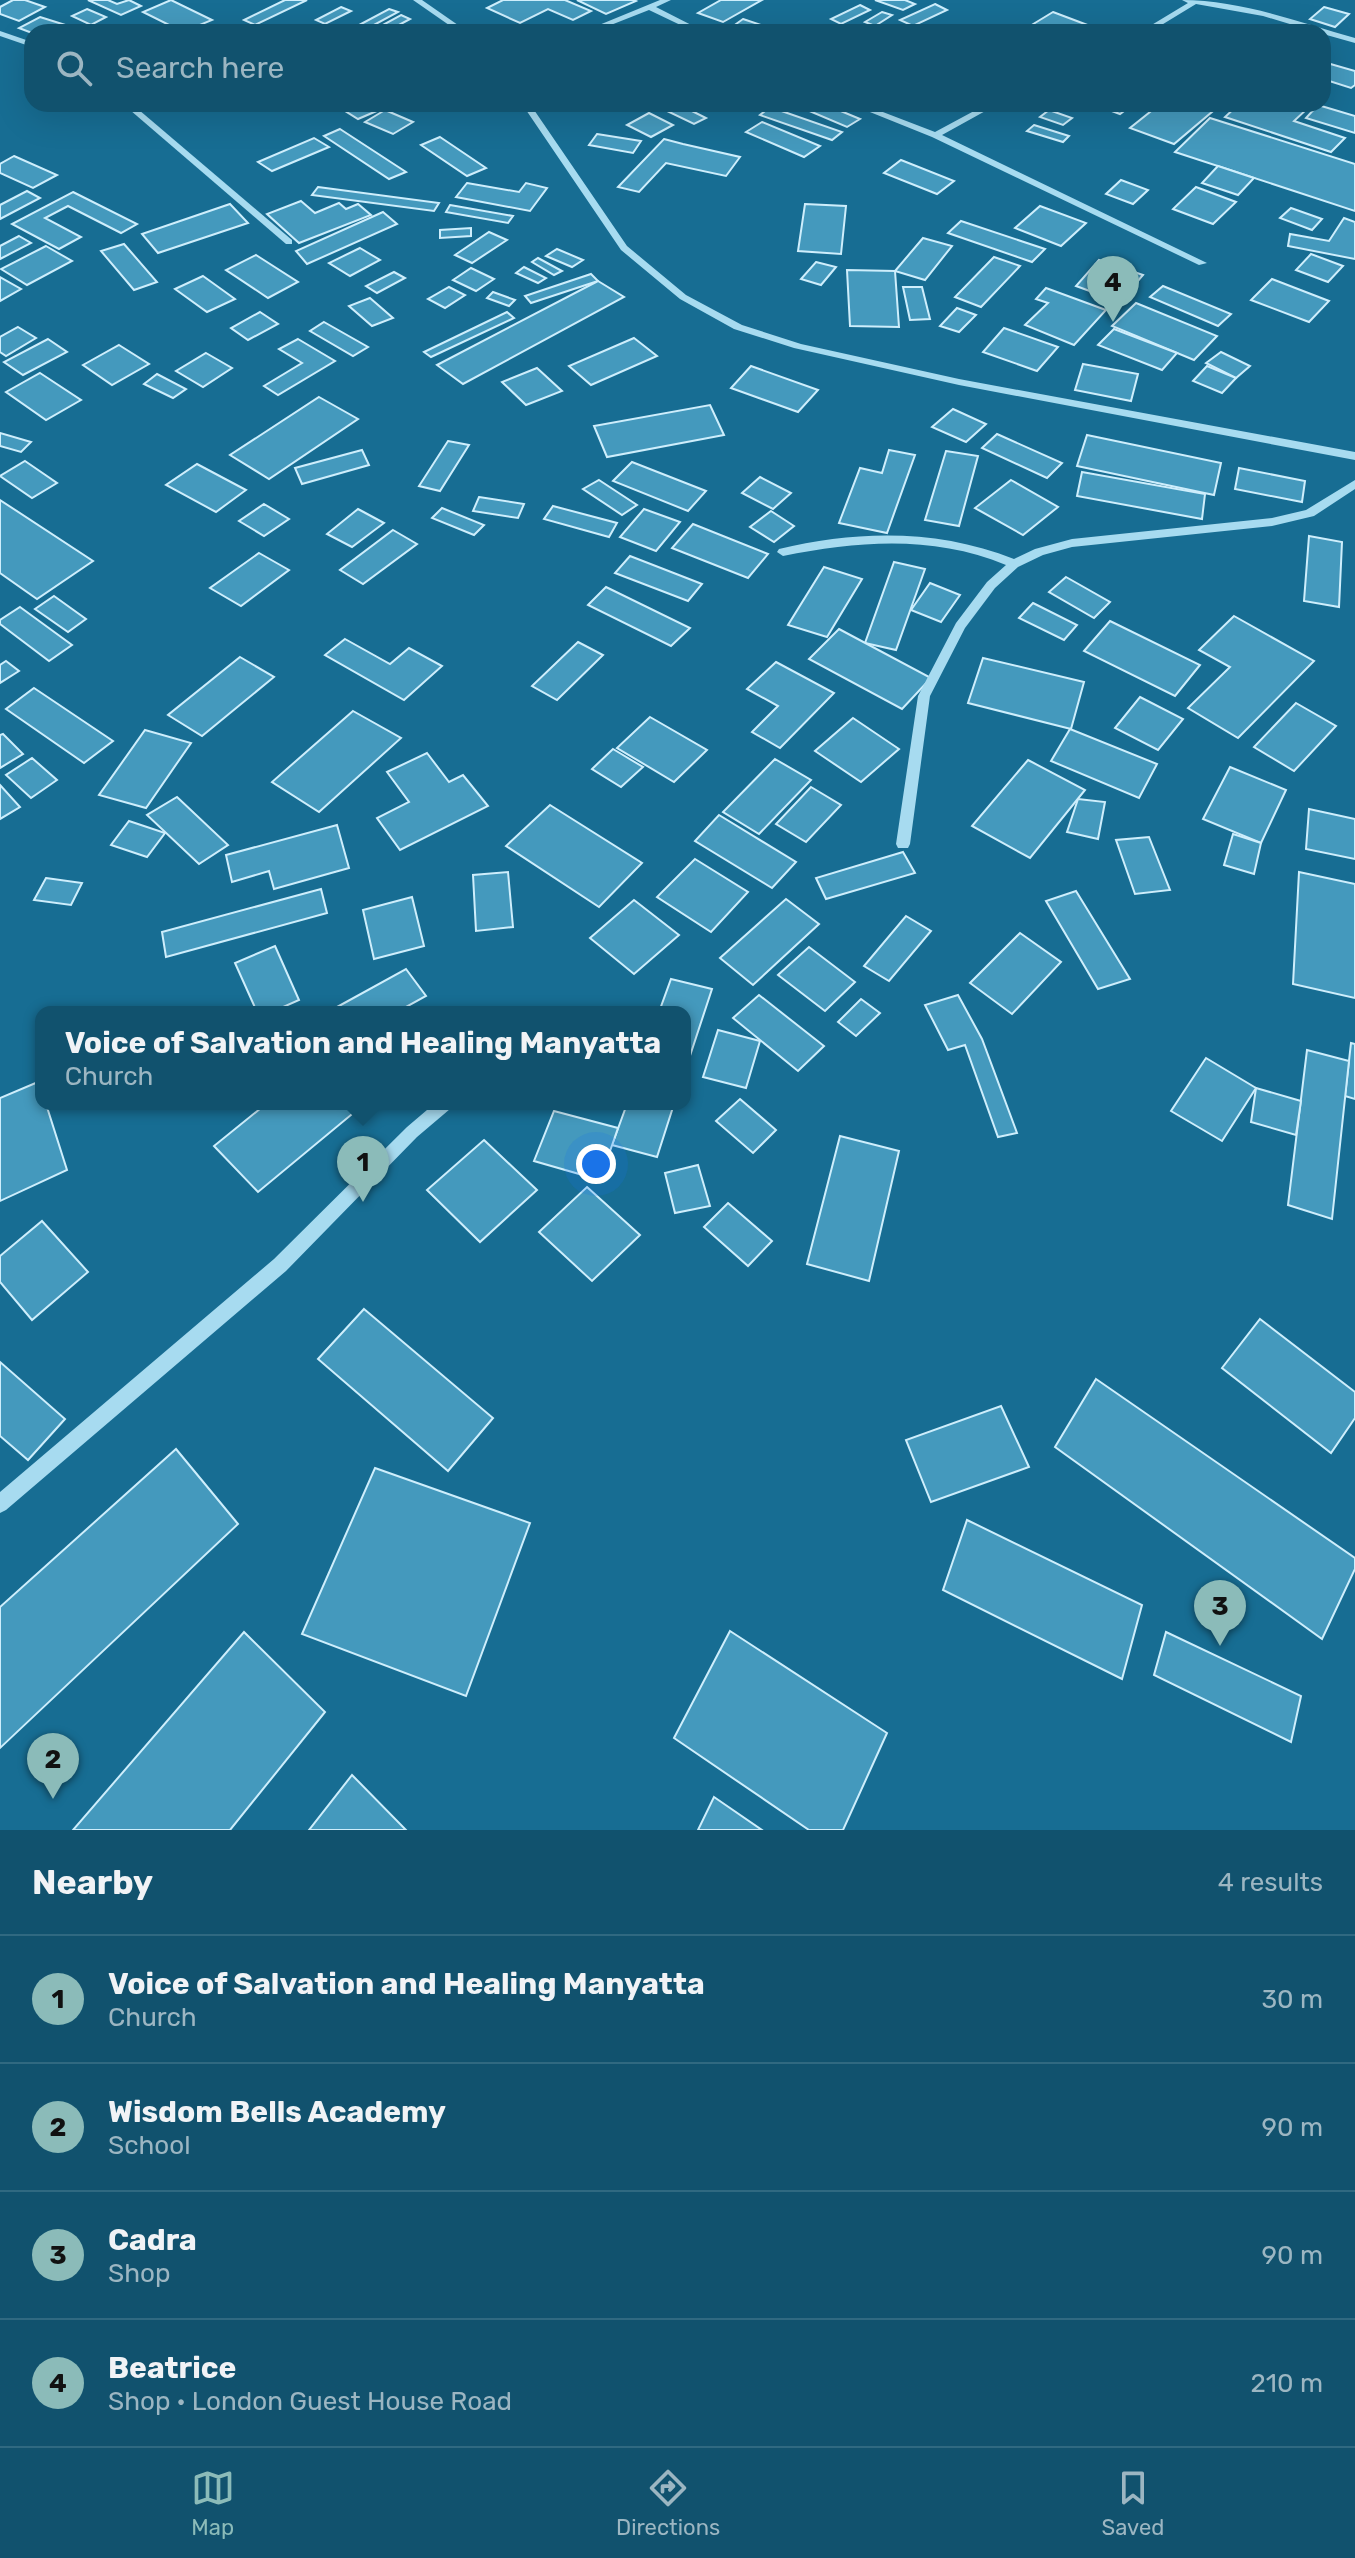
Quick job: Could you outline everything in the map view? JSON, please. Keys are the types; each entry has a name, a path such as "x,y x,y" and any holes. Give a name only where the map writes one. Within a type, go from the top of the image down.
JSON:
{"street":[{"path":"417,0 452,24"},
{"path":"608,24 667,0"},
{"path":"1157,24 1193,1 1264,14 1298,24"},
{"path":"651,8 684,24"},
{"path":"0,33 24,42"},
{"path":"1331,34 1355,41"},
{"path":"136,112 289,242"},
{"path":"531,112 624,248 683,297 738,327 798,346 959,382 1355,456"},
{"path":"875,112 935,135 1202,263"},
{"path":"935,135 979,112"},
{"path":"903,844 924,696 960,626 991,585 1014,564 1039,552 1072,543 1272,522 1310,513 1355,484"},
{"path":"783,552 845,542 905,539 941,541 984,550 1014,564"},
{"path":"0,1504 280,1265 412,1132 438,1110"}],"building":[{"path":"13,0 25,0 45,7 19,21 0,14 0,7"},
{"path":"88,0 108,0 117,4 129,0 141,6 121,15"},
{"path":"171,0 212,20 202,24 167,24 143,12"},
{"path":"285,0 307,0 257,24 244,20"},
{"path":"503,0 565,0 591,11 573,20 548,9 520,23 487,8"},
{"path":"577,0 634,0 636,1 606,14"},
{"path":"721,0 762,0 723,22 698,13"},
{"path":"875,0 905,0 915,4 903,10"},
{"path":"935,4 947,10 917,24 900,20"},
{"path":"860,5 870,10 841,24 831,19"},
{"path":"341,7 351,11 325,24 316,20"},
{"path":"1324,7 1349,14 1335,27 1310,19"},
{"path":"87,9 106,17 89,24 72,16"},
{"path":"389,9 398,12 376,24 361,24"},
{"path":"882,12 892,15 878,24 865,22"},
{"path":"1053,12 1085,24 1033,24"},
{"path":"401,15 410,19 401,24 385,24"},
{"path":"40,17 62,24 27,24"},
{"path":"743,19 758,24 736,24"},
{"path":"1331,64 1355,71 1355,85 1351,88 1331,82"},
{"path":"1331,109 1355,116 1355,133 1306,118 1312,112 1331,112"},
{"path":"347,112 374,112 358,119"},
{"path":"382,112 390,112 413,122 393,134 365,122"},
{"path":"669,112 694,112 706,118 694,124"},
{"path":"764,112 784,112 842,132 832,140 760,115"},
{"path":"812,112 843,112 860,119 847,127"},
{"path":"1046,112 1055,112 1072,118 1063,125 1040,117"},
{"path":"1150,112 1212,112 1174,144 1130,128"},
{"path":"1230,112 1304,112 1294,121 1345,138 1331,152 1225,117"},
{"path":"649,113 673,125 651,137 627,125"},
{"path":"1210,118 1355,164 1355,211 1175,152"},
{"path":"762,122 820,146 804,157 746,132"},
{"path":"1034,125 1069,136 1063,142 1027,131"},
{"path":"340,129 406,172 389,179 324,136"},
{"path":"597,134 641,141 633,153 589,145"},
{"path":"440,137 486,168 467,176 421,145"},
{"path":"314,138 329,147 272,171 258,162"},
{"path":"664,139 740,157 726,176 666,163 639,192 618,187"},
{"path":"14,156 57,175 33,188 0,173 0,164"},
{"path":"901,160 954,181 937,194 884,173"},
{"path":"1218,166 1254,178 1238,195 1202,183"},
{"path":"1121,180 1148,190 1133,204 1106,194"},
{"path":"467,183 519,192 526,183 547,188 530,211 456,197"},
{"path":"318,187 439,203 434,211 312,195"},
{"path":"1196,187 1236,202 1213,224 1173,209"},
{"path":"27,191 40,198 0,219 0,205"},
{"path":"73,192 137,224 121,233 68,206 45,218 81,237 59,249 12,224"},
{"path":"301,201 315,213 339,203 346,209 358,204 371,215 299,243 267,214"},
{"path":"230,204 248,223 158,253 142,234"},
{"path":"805,204 846,206 841,254 798,251"},
{"path":"450,205 513,216 508,223 446,212"},
{"path":"1040,206 1086,223 1061,246 1015,228"},
{"path":"1291,208 1322,219 1312,230 1280,218"},
{"path":"383,212 397,224 307,264 296,251"},
{"path":"1344,218 1355,222 1355,259 1288,246 1290,234 1329,241"},
{"path":"961,221 1045,249 1032,262 948,233"},
{"path":"471,228 471,236 440,238 440,230"},
{"path":"489,232 507,240 472,263 455,255"},
{"path":"19,236 31,243 0,259 0,246"},
{"path":"923,238 952,246 925,280 895,271"},
{"path":"124,244 157,282 134,290 101,251"},
{"path":"46,246 72,261 27,285 1,269"},
{"path":"360,248 380,260 350,276 329,263"},
{"path":"557,249 583,260 572,267 546,256"},
{"path":"1311,254 1343,266 1328,282 1296,270"},
{"path":"256,255 298,282 268,298 226,270"},
{"path":"994,257 1020,266 981,307 955,297"},
{"path":"538,258 562,271 554,275 532,262"},
{"path":"1099,260 1143,275 1120,302 1076,286"},
{"path":"816,262 836,267 821,285 801,279"},
{"path":"524,267 546,278 538,283 516,273"},
{"path":"471,268 494,279 476,291 453,280"},
{"path":"847,270 895,271 899,327 850,326"},
{"path":"394,272 405,278 377,293 366,286"},
{"path":"591,274 598,281 531,303 525,296"},
{"path":"203,276 235,299 207,312 175,289"},
{"path":"0,277 21,289 0,301"},
{"path":"1272,279 1329,301 1309,322 1251,300"},
{"path":"598,281 624,297 463,384 437,365"},
{"path":"1163,286 1231,314 1218,326 1150,297"},
{"path":"449,287 465,295 445,308 428,299"},
{"path":"903,287 922,287 930,319 910,320"},
{"path":"1046,288 1106,310 1074,345 1025,325 1048,303 1036,299"},
{"path":"493,292 515,300 509,306 487,298"},
{"path":"370,298 393,318 372,326 349,306"},
{"path":"1136,303 1217,336 1194,360 1112,326"},
{"path":"957,308 976,315 959,332 940,326"},
{"path":"260,312 278,324 248,340 231,328"},
{"path":"507,312 514,318 431,357 424,352"},
{"path":"324,322 368,347 353,356 310,331"},
{"path":"18,327 36,338 6,356 0,352 0,337"},
{"path":"1004,328 1058,347 1037,371 983,352"},
{"path":"1114,329 1177,353 1162,370 1098,345"},
{"path":"634,338 657,356 591,385 569,366"},
{"path":"48,339 67,352 23,375 4,362"},
{"path":"298,339 335,361 278,395 264,386 302,363 279,349"},
{"path":"119,345 149,364 112,385 83,365"},
{"path":"1221,352 1250,366 1236,378 1206,363"},
{"path":"206,353 232,368 203,387 176,371"},
{"path":"1083,364 1138,374 1131,401 1075,390"},
{"path":"751,366 818,390 798,412 731,388"},
{"path":"1207,366 1236,378 1222,393 1193,381"},
{"path":"537,368 562,391 526,405 502,382"},
{"path":"40,373 81,400 46,420 6,392"},
{"path":"157,374 186,389 173,398 144,384"},
{"path":"319,397 358,419 269,479 230,455"},
{"path":"710,405 724,435 607,457 594,426"},
{"path":"953,409 986,424 966,442 932,427"},
{"path":"0,433 31,442 21,452 0,446"},
{"path":"997,434 1062,463 1047,478 982,448"},
{"path":"1087,435 1221,463 1214,495 1077,466"},
{"path":"448,441 469,445 440,491 419,486"},
{"path":"362,450 369,465 302,484 295,468"},
{"path":"889,450 915,455 887,533 839,523 860,468 882,473"},
{"path":"946,451 978,456 959,526 925,520"},
{"path":"25,461 57,483 32,498 0,476"},
{"path":"632,462 706,491 688,511 613,481"},
{"path":"197,464 246,490 216,512 166,485"},
{"path":"1239,468 1305,481 1302,502 1235,489"},
{"path":"1082,472 1205,494 1202,519 1077,496"},
{"path":"760,477 791,493 773,509 742,493"},
{"path":"599,480 637,505 622,515 583,489"},
{"path":"1011,480 1058,507 1023,535 975,508"},
{"path":"479,497 524,504 518,518 473,511"},
{"path":"0,500 93,561 37,599 0,573"},
{"path":"264,504 289,519 264,536 239,521"},
{"path":"553,506 617,523 609,537 544,519"},
{"path":"442,508 484,525 474,535 432,518"},
{"path":"358,509 384,523 352,547 327,534"},
{"path":"644,509 680,522 656,551 620,537"},
{"path":"771,511 794,526 774,542 750,527"},
{"path":"693,524 768,554 748,578 672,548"},
{"path":"393,530 417,544 363,584 340,570"},
{"path":"1309,536 1342,542 1339,607 1304,601"},
{"path":"259,553 289,570 241,606 210,588"},
{"path":"630,556 702,584 688,601 615,573"},
{"path":"894,562 925,569 896,650 865,643"},
{"path":"824,567 862,579 827,637 788,625"},
{"path":"1066,577 1110,602 1094,618 1049,592"},
{"path":"930,583 960,595 941,622 911,610"},
{"path":"606,587 690,628 671,646 588,605"},
{"path":"54,596 86,619 68,632 35,609"},
{"path":"1033,603 1077,625 1064,640 1019,618"},
{"path":"20,607 72,645 49,661 0,624 0,620"},
{"path":"1234,616 1314,661 1238,738 1188,708 1230,667 1199,650"},
{"path":"1110,621 1200,665 1175,696 1084,651"},
{"path":"839,629 931,678 902,709 809,659"},
{"path":"345,639 390,664 409,648 442,666 404,700 325,655"},
{"path":"578,642 603,655 557,700 532,686"},
{"path":"240,657 274,677 202,736 168,715"},
{"path":"983,658 1084,682 1071,729 968,703"},
{"path":"6,661 19,671 0,683 0,665"},
{"path":"776,662 834,693 780,748 752,732 778,706 747,689"},
{"path":"34,688 113,741 84,763 6,709"},
{"path":"1140,697 1183,719 1158,750 1115,728"},
{"path":"1296,703 1336,726 1294,771 1254,747"},
{"path":"353,711 401,738 319,812 272,782"},
{"path":"650,717 707,750 674,782 617,748"},
{"path":"853,718 899,749 861,782 815,751"},
{"path":"1070,729 1157,764 1139,798 1051,761"},
{"path":"145,730 191,743 146,808 99,795"},
{"path":"3,734 23,754 0,768 0,735"},
{"path":"613,749 643,767 621,787 592,769"},
{"path":"427,753 449,782 463,775 488,806 400,850 377,818 409,802 387,772"},
{"path":"32,758 57,780 31,798 6,775"},
{"path":"775,759 811,780 759,834 723,812"},
{"path":"1028,760 1085,790 1030,858 972,826"},
{"path":"1230,767 1286,790 1261,843 1203,819"},
{"path":"0,785 20,807 0,819"},
{"path":"811,787 841,805 806,842 776,824"},
{"path":"177,797 228,845 199,864 147,815"},
{"path":"1078,799 1105,802 1098,839 1067,832"},
{"path":"550,805 642,863 599,907 506,846"},
{"path":"1309,809 1355,819 1355,859 1306,849"},
{"path":"719,815 796,862 772,888 695,841"},
{"path":"129,821 165,833 147,857 111,845"},
{"path":"337,825 349,868 274,889 269,871 232,882 226,855"},
{"path":"1233,834 1261,843 1254,874 1224,865"},
{"path":"1149,837 1170,890 1135,894 1116,840"},
{"path":"903,852 915,873 826,899 816,878"},
{"path":"695,859 748,892 711,932 657,897"},
{"path":"508,872 513,927 476,931 473,875"},
{"path":"1299,872 1355,884 1355,998 1293,984"},
{"path":"46,878 82,883 71,905 34,900"},
{"path":"321,889 327,913 166,957 162,932"},
{"path":"1076,891 1130,979 1098,989 1046,901"},
{"path":"412,897 424,946 374,959 363,910"},
{"path":"786,899 819,924 753,985 720,958"},
{"path":"634,900 679,935 634,974 590,938"},
{"path":"906,916 931,931 889,981 864,966"},
{"path":"1020,933 1061,962 1012,1014 970,983"},
{"path":"275,946 299,1000 286,1006 254,1006 235,963"},
{"path":"809,947 855,982 825,1011 778,975"},
{"path":"406,969 426,996 408,1006 339,1006"},
{"path":"671,979 712,989 691,1053 691,1006 661,1006"},
{"path":"759,995 824,1046 798,1071 733,1018"},
{"path":"958,995 982,1039 1017,1133 998,1137 965,1045 948,1050 925,1005"},
{"path":"861,999 880,1013 856,1036 838,1022"},
{"path":"718,1030 760,1041 746,1088 703,1077"},
{"path":"1351,1043 1355,1044 1355,1099 1345,1096"},
{"path":"1307,1050 1349,1061 1332,1219 1288,1205"},
{"path":"1206,1058 1256,1088 1222,1141 1171,1111"},
{"path":"35,1083 35,1110 48,1110 67,1170 0,1201 0,1098"},
{"path":"1256,1088 1301,1101 1296,1135 1251,1122"},
{"path":"740,1099 776,1130 753,1153 716,1121"},
{"path":"259,1110 357,1110 258,1192 214,1146"},
{"path":"625,1110 672,1110 657,1157 612,1145"},
{"path":"554,1111 618,1128 600,1180 534,1161"},
{"path":"840,1136 899,1151 869,1281 807,1264"},
{"path":"484,1140 537,1190 480,1242 427,1190"},
{"path":"698,1165 710,1206 675,1213 665,1173"},
{"path":"587,1187 640,1235 592,1281 539,1232"},
{"path":"728,1203 772,1241 748,1266 704,1227"},
{"path":"42,1221 88,1272 32,1320 0,1282 0,1256"},
{"path":"364,1309 493,1418 448,1471 318,1359"},
{"path":"1260,1319 1355,1392 1355,1418 1331,1453 1222,1368"},
{"path":"0,1362 65,1419 28,1460 0,1436"},
{"path":"1096,1379 1355,1558 1355,1569 1322,1639 1055,1447"},
{"path":"1001,1406 1029,1467 931,1502 906,1440"},
{"path":"176,1449 238,1524 0,1748 0,1607"},
{"path":"375,1468 530,1523 466,1696 302,1634"},
{"path":"967,1520 1142,1605 1122,1679 943,1590"},
{"path":"730,1631 887,1733 843,1830 809,1830 674,1738"},
{"path":"244,1632 325,1712 230,1830 73,1830"},
{"path":"1166,1632 1301,1696 1291,1742 1154,1675"},
{"path":"352,1775 406,1830 309,1830"},
{"path":"714,1797 762,1830 698,1830"}],"place":[{"name":"Beatrice","path":"1113,322"},
{"name":"Voice of Salvation and Healing Manyatta","path":"363,1202"},
{"name":"Cadra","path":"1220,1646"},
{"name":"Wisdom Bells Academy","path":"53,1799"}]}
